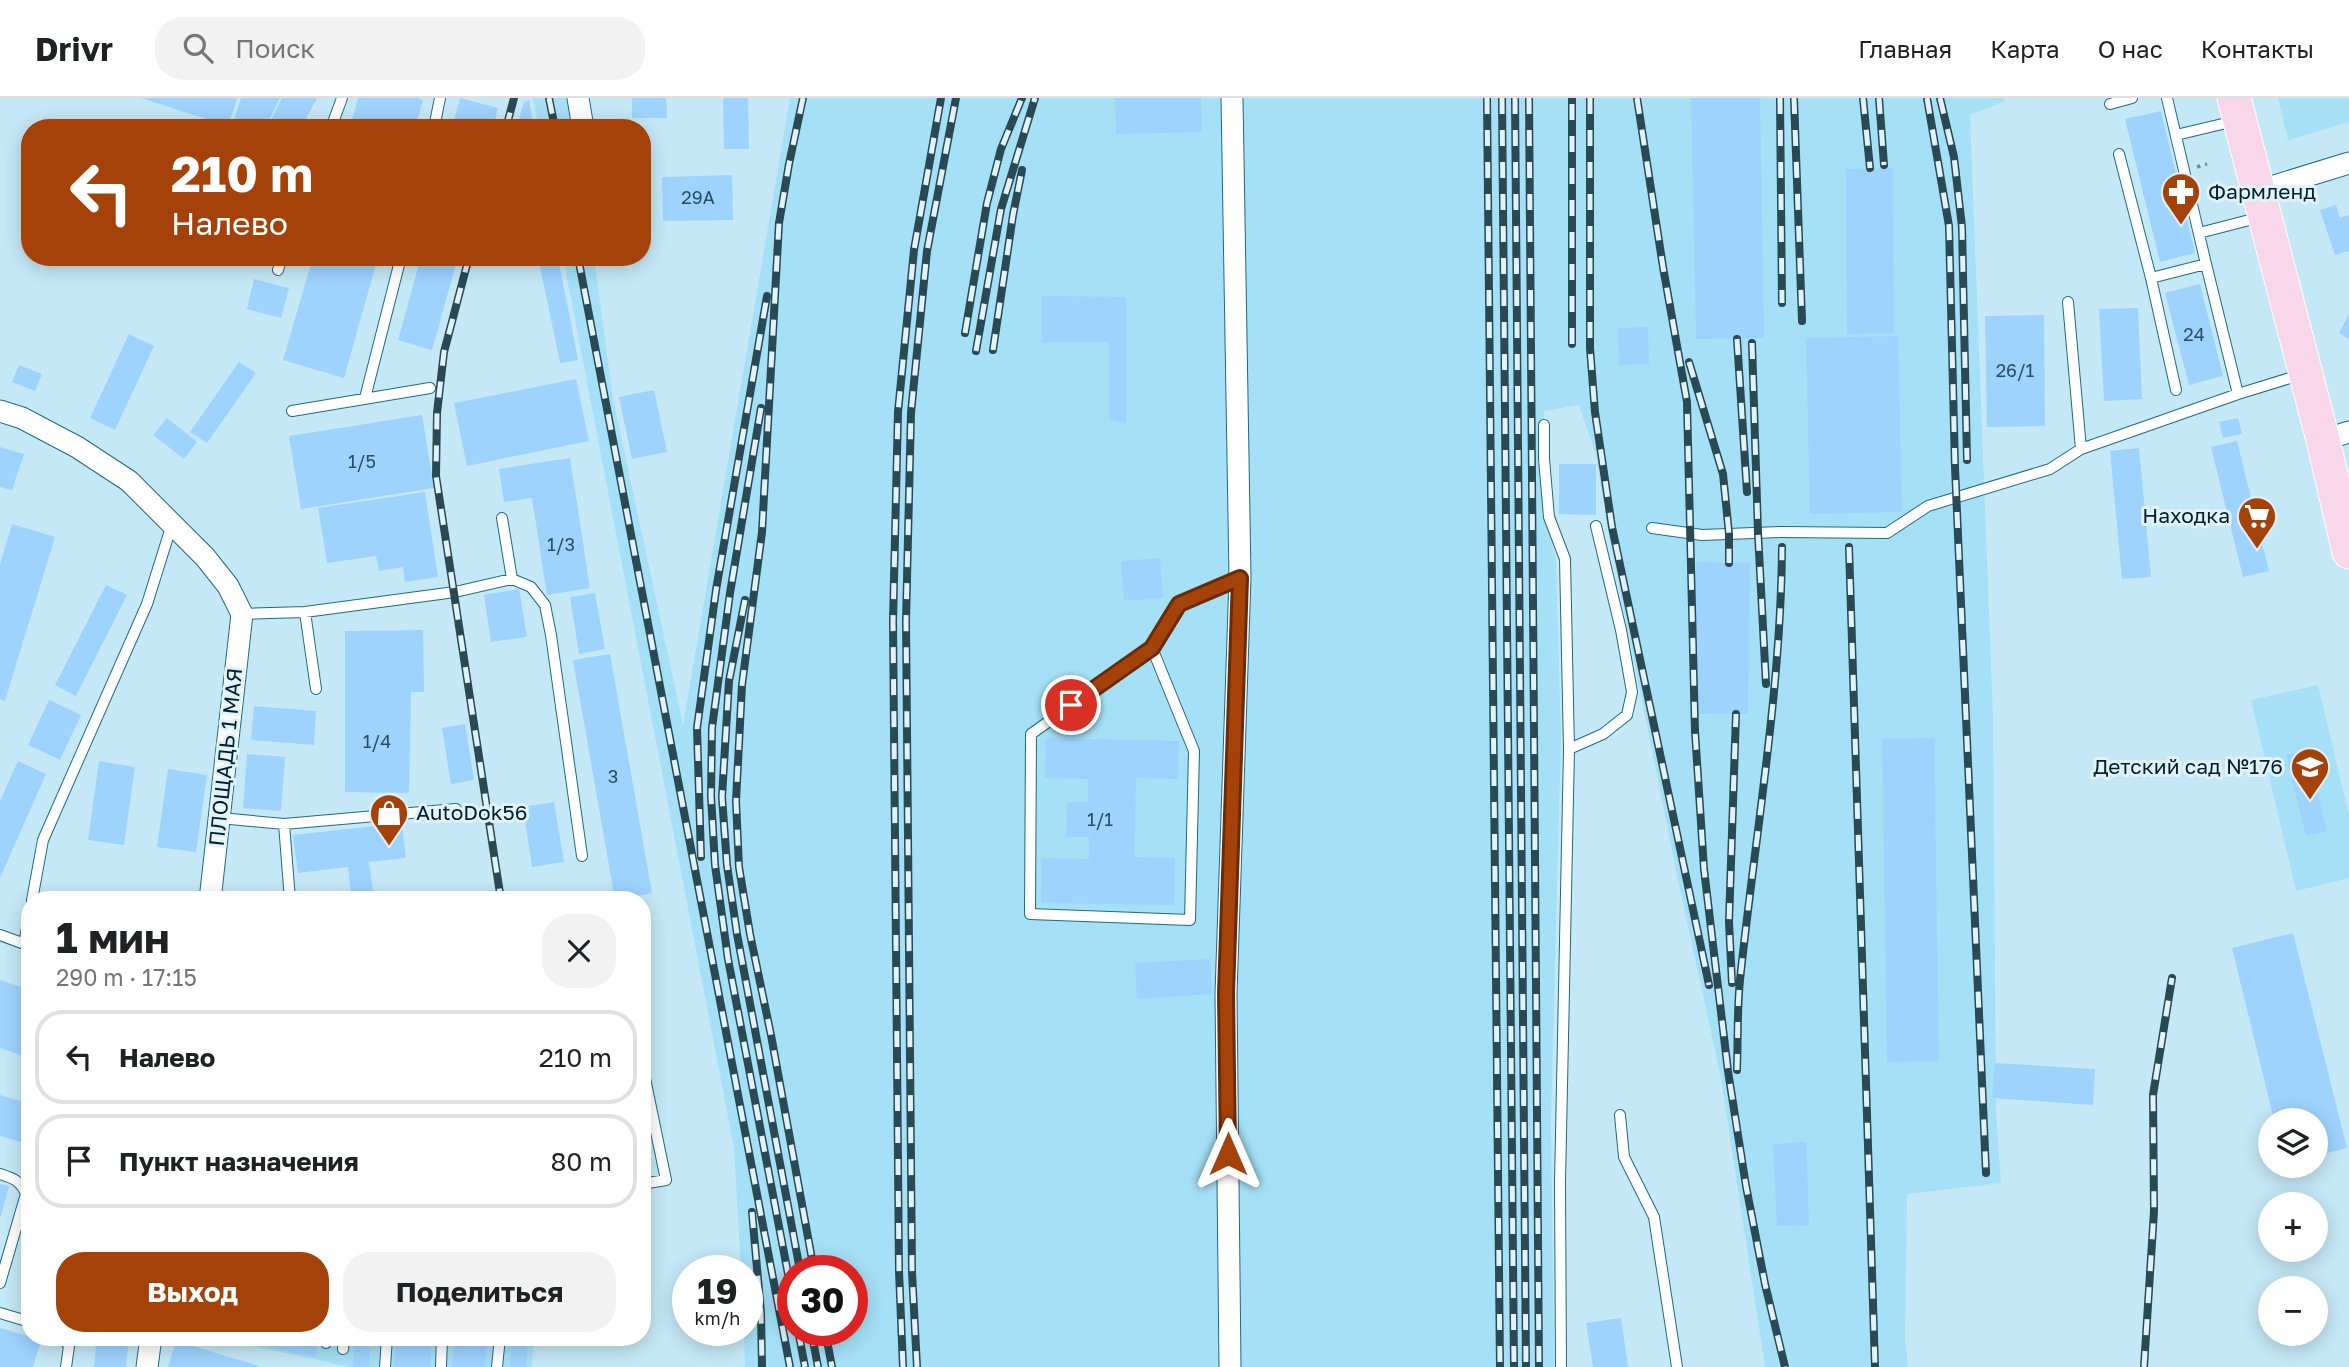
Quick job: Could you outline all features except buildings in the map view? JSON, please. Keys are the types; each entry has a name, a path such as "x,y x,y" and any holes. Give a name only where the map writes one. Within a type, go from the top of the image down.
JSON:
{"main road":[{"path":"2237,109 2305,374 2336,436 2349,552"}],"street":[{"path":"578,98 582,119"},
{"path":"1230,1367 1226,993 1240,578 1232,98"},
{"path":"2261,204 2349,163"},
{"path":"0,411 22,418 77,447 129,481 205,557 228,586 242,614"},
{"name":"ПЛОЩАДЬ 1 МАЯ","path":"211,891 242,614"},
{"path":"147,1367 150,1346"}],"lane":[{"path":"334,119 342,98"},
{"path":"436,119 440,98"},
{"path":"2110,104 2132,98"},
{"path":"2166,98 2238,394"},
{"path":"2176,135 2237,109"},
{"path":"2119,154 2176,390"},
{"path":"2199,233 2261,204"},
{"path":"2151,278 2206,264"},
{"path":"278,270 279,266"},
{"path":"365,398 399,266"},
{"path":"2068,302 2081,449"},
{"path":"1651,528 1702,535 1781,532 1886,533 1928,506 2050,470 2081,449 2238,394 2305,374"},
{"path":"292,411 430,388"},
{"path":"1544,425 1549,517 1565,559 1569,749 1560,1195 1561,1367"},
{"path":"502,518 512,579"},
{"path":"34,891 43,840 147,604 172,524"},
{"path":"1569,749 1603,734 1627,715 1632,692 1621,630 1596,526"},
{"path":"1152,648 1194,751 1190,920 1030,914 1031,734 1152,648 1179,604 1240,578"},
{"path":"242,614 304,612 454,592 512,579 531,587 545,605 582,856"},
{"path":"304,612 316,689"},
{"path":"220,818 284,824 456,809"},
{"path":"284,824 289,891"},
{"path":"0,935 21,943"},
{"path":"651,1108 666,1181 651,1183"},
{"path":"1620,1115 1624,1157 1654,1217 1677,1367"},
{"path":"0,1174 21,1183"},
{"path":"0,1283 21,1211"},
{"path":"0,1313 21,1319"},
{"path":"66,1367 69,1346"},
{"path":"385,1367 386,1346"},
{"path":"441,1367 442,1346"},
{"path":"497,1367 499,1346"}],"shaded area":[{"path":"533,98 568,98 572,119 537,119"},
{"path":"790,98 2003,98 2005,101 1970,115 1993,717 1996,1111 2001,1183 1907,1194 1905,1338 1908,1367 1765,1367 1721,1078 1678,880 1608,531 1596,455 1579,405 1544,411 1543,512 1556,558 1561,737 1551,1118 1554,1367 745,1367 744,1346 763,1346 763,1255 740,1255 734,1148 565,266 595,266 613,399 683,725"},
{"path":"2278,98 2349,98 2349,122 2288,140"},
{"name":"Детский сад №176","path":"2318,685 2349,815 2349,878 2296,891 2251,700"},
{"path":"252,1346 533,1346 532,1367 350,1367"}],"railway":[{"path":"508,119 514,98"},
{"path":"549,98 553,119"},
{"path":"803,98 779,223 762,532 742,685 736,801 739,867 750,934 811,1255"},
{"path":"903,1367 899,1271 893,622 898,412 914,250 941,98"},
{"path":"917,1367 912,1272 906,621 911,413 927,251 956,98"},
{"path":"965,333 987,203 1001,149 1022,98"},
{"path":"976,351 1001,209 1035,98"},
{"path":"1487,98 1500,1367"},
{"path":"1502,98 1514,1367"},
{"path":"1515,98 1526,1367"},
{"path":"1529,98 1539,1367"},
{"path":"1572,98 1572,344"},
{"path":"1590,98 1590,348 1595,412 1612,527 1709,985"},
{"path":"1637,98 1687,402 1695,731 1704,869 1728,1071 1746,1186 1785,1367"},
{"path":"1780,98 1782,303"},
{"path":"1794,98 1802,321"},
{"path":"1863,98 1870,168"},
{"path":"1879,98 1884,165"},
{"path":"1927,98 1949,226 1955,467 1986,1173"},
{"path":"1940,98 1954,157 1962,227 1967,460"},
{"path":"993,350 1022,170"},
{"path":"467,266 444,352 437,413 436,476 500,891"},
{"path":"580,266 790,1367"},
{"path":"701,857 697,728 716,590 767,296"},
{"path":"1737,339 1747,492"},
{"path":"1752,343 1766,684"},
{"path":"1689,362 1723,474 1729,563"},
{"path":"761,408 730,593 712,728 711,796 715,865 728,959 784,1255"},
{"path":"1737,1070 1740,980 1772,710 1781,601 1782,547"},
{"path":"1849,547 1875,1367"},
{"path":"745,600 729,681 722,797 727,865 737,934 797,1255"},
{"path":"1732,983 1729,922 1736,714"},
{"path":"2144,1367 2154,1211 2153,1095 2172,978"},
{"path":"752,1212 761,1313 762,1367"},
{"path":"801,1346 805,1367"},
{"path":"814,1346 818,1367"},
{"path":"828,1346 832,1367"}],"place":[{"name":"Фармленд","path":"2181,226"},
{"name":"Находка","path":"2257,550"},
{"name":"Детский сад №176","path":"2310,801"},
{"name":"AutoDok56","path":"389,847"}],"route":[{"path":"1071,705 1152,648 1179,604 1240,578 1226,993 1228,1154"}]}
